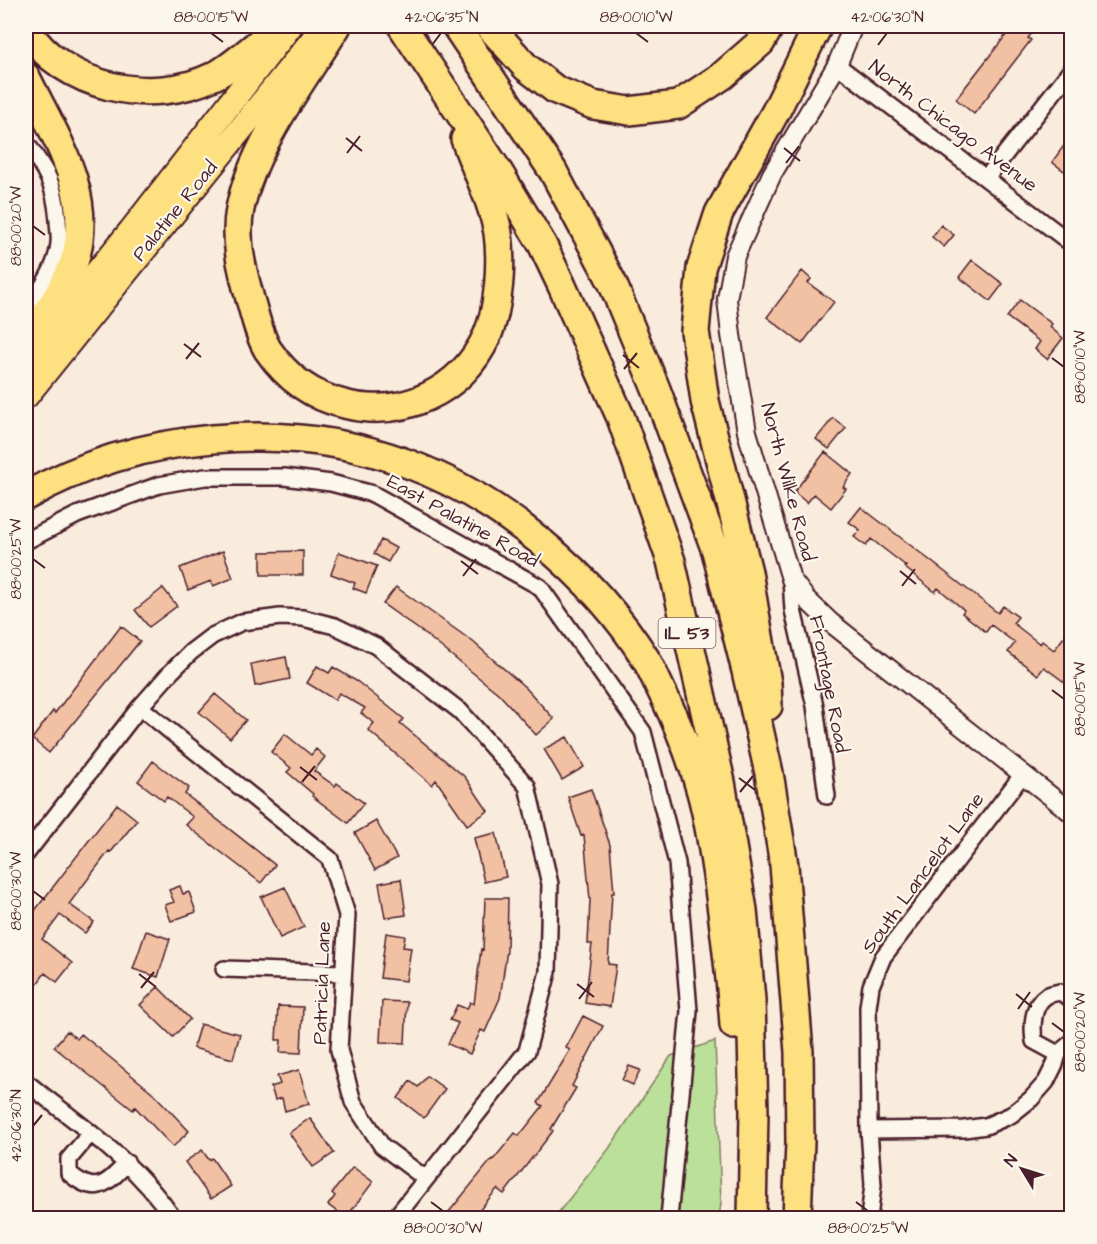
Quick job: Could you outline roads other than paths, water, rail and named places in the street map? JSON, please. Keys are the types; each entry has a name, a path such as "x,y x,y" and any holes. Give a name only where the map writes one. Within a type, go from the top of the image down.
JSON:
{"highway":[{"path":"26,29 35,44 69,71 99,83 158,91 181,87 215,76 279,26"},
{"path":"337,26 265,143 240,208 237,239 254,314 268,349 300,386 317,395 353,406 377,410 421,399 439,391 458,377 476,355 488,335 496,306 499,275 498,235 491,206 449,96"},
{"name":"IL 53","path":"402,26 525,213 562,286 621,418 671,561 721,782 743,910 751,1000 754,1112 753,1209"},
{"name":"IL 53","path":"456,26 553,171 612,282 656,389 716,551 769,773 784,865 799,1052 800,1142 797,1218"},
{"path":"489,26 526,67 556,90 593,105 629,111 678,105 722,76 761,42 770,26"},
{"path":"769,773 767,683 748,572 705,401 695,331 701,268 719,213 776,111 818,26"},
{"path":"26,77 70,168 80,213 75,261 63,285 26,344"},
{"path":"26,496 61,478 118,456 158,447 204,440 292,438 367,450 407,463 482,500 513,520 566,564 606,605 647,662 678,725 702,795 713,849 733,1004 738,1132 753,1209"}],"main road":[{"name":"Palatine Road","path":"26,359 130,231 290,26"},
{"name":"Palatine Road","path":"26,396 324,26"}],"street":[{"name":"North Wilke Road","path":"853,26 837,65 768,184 735,256 727,299 747,432 791,579 806,598 830,622 1071,813"},
{"name":"North Chicago Avenue","path":"837,65 987,177 1071,244"},
{"path":"987,177 1071,69"},
{"path":"26,144 43,168 56,196 59,244 49,274 26,310"},
{"name":"East Palatine Road","path":"26,542 77,515 159,485 206,477 284,477 331,483 373,494 540,587 643,732 677,863 689,1011 669,1218"},
{"name":"Frontage Road","path":"791,579 793,610 815,705 827,796"},
{"path":"26,854 140,707 191,652 212,636 242,622 280,617 303,618 335,626 376,646 460,711 526,786 550,884 548,972 527,1051 394,1218"},
{"name":"Patricia Lane","path":"140,707 330,859 347,915 339,1050 353,1102 382,1146 426,1179"},
{"name":"South Lancelot Lane","path":"869,1218 873,1185 869,1130 868,1006 871,986 883,957 1023,774"},
{"path":"224,969 342,973"},
{"path":"1058,1054 1034,1041 1032,1028 1036,1008 1046,995 1060,992 1071,999"},
{"path":"869,1130 964,1129 986,1126 1011,1115 1031,1099 1046,1082 1058,1054 1071,1042"},
{"path":"26,1082 127,1164 143,1179 173,1218"},
{"path":"90,1134 69,1159 69,1173 78,1181 88,1187 99,1186 113,1179 127,1164"}]}
